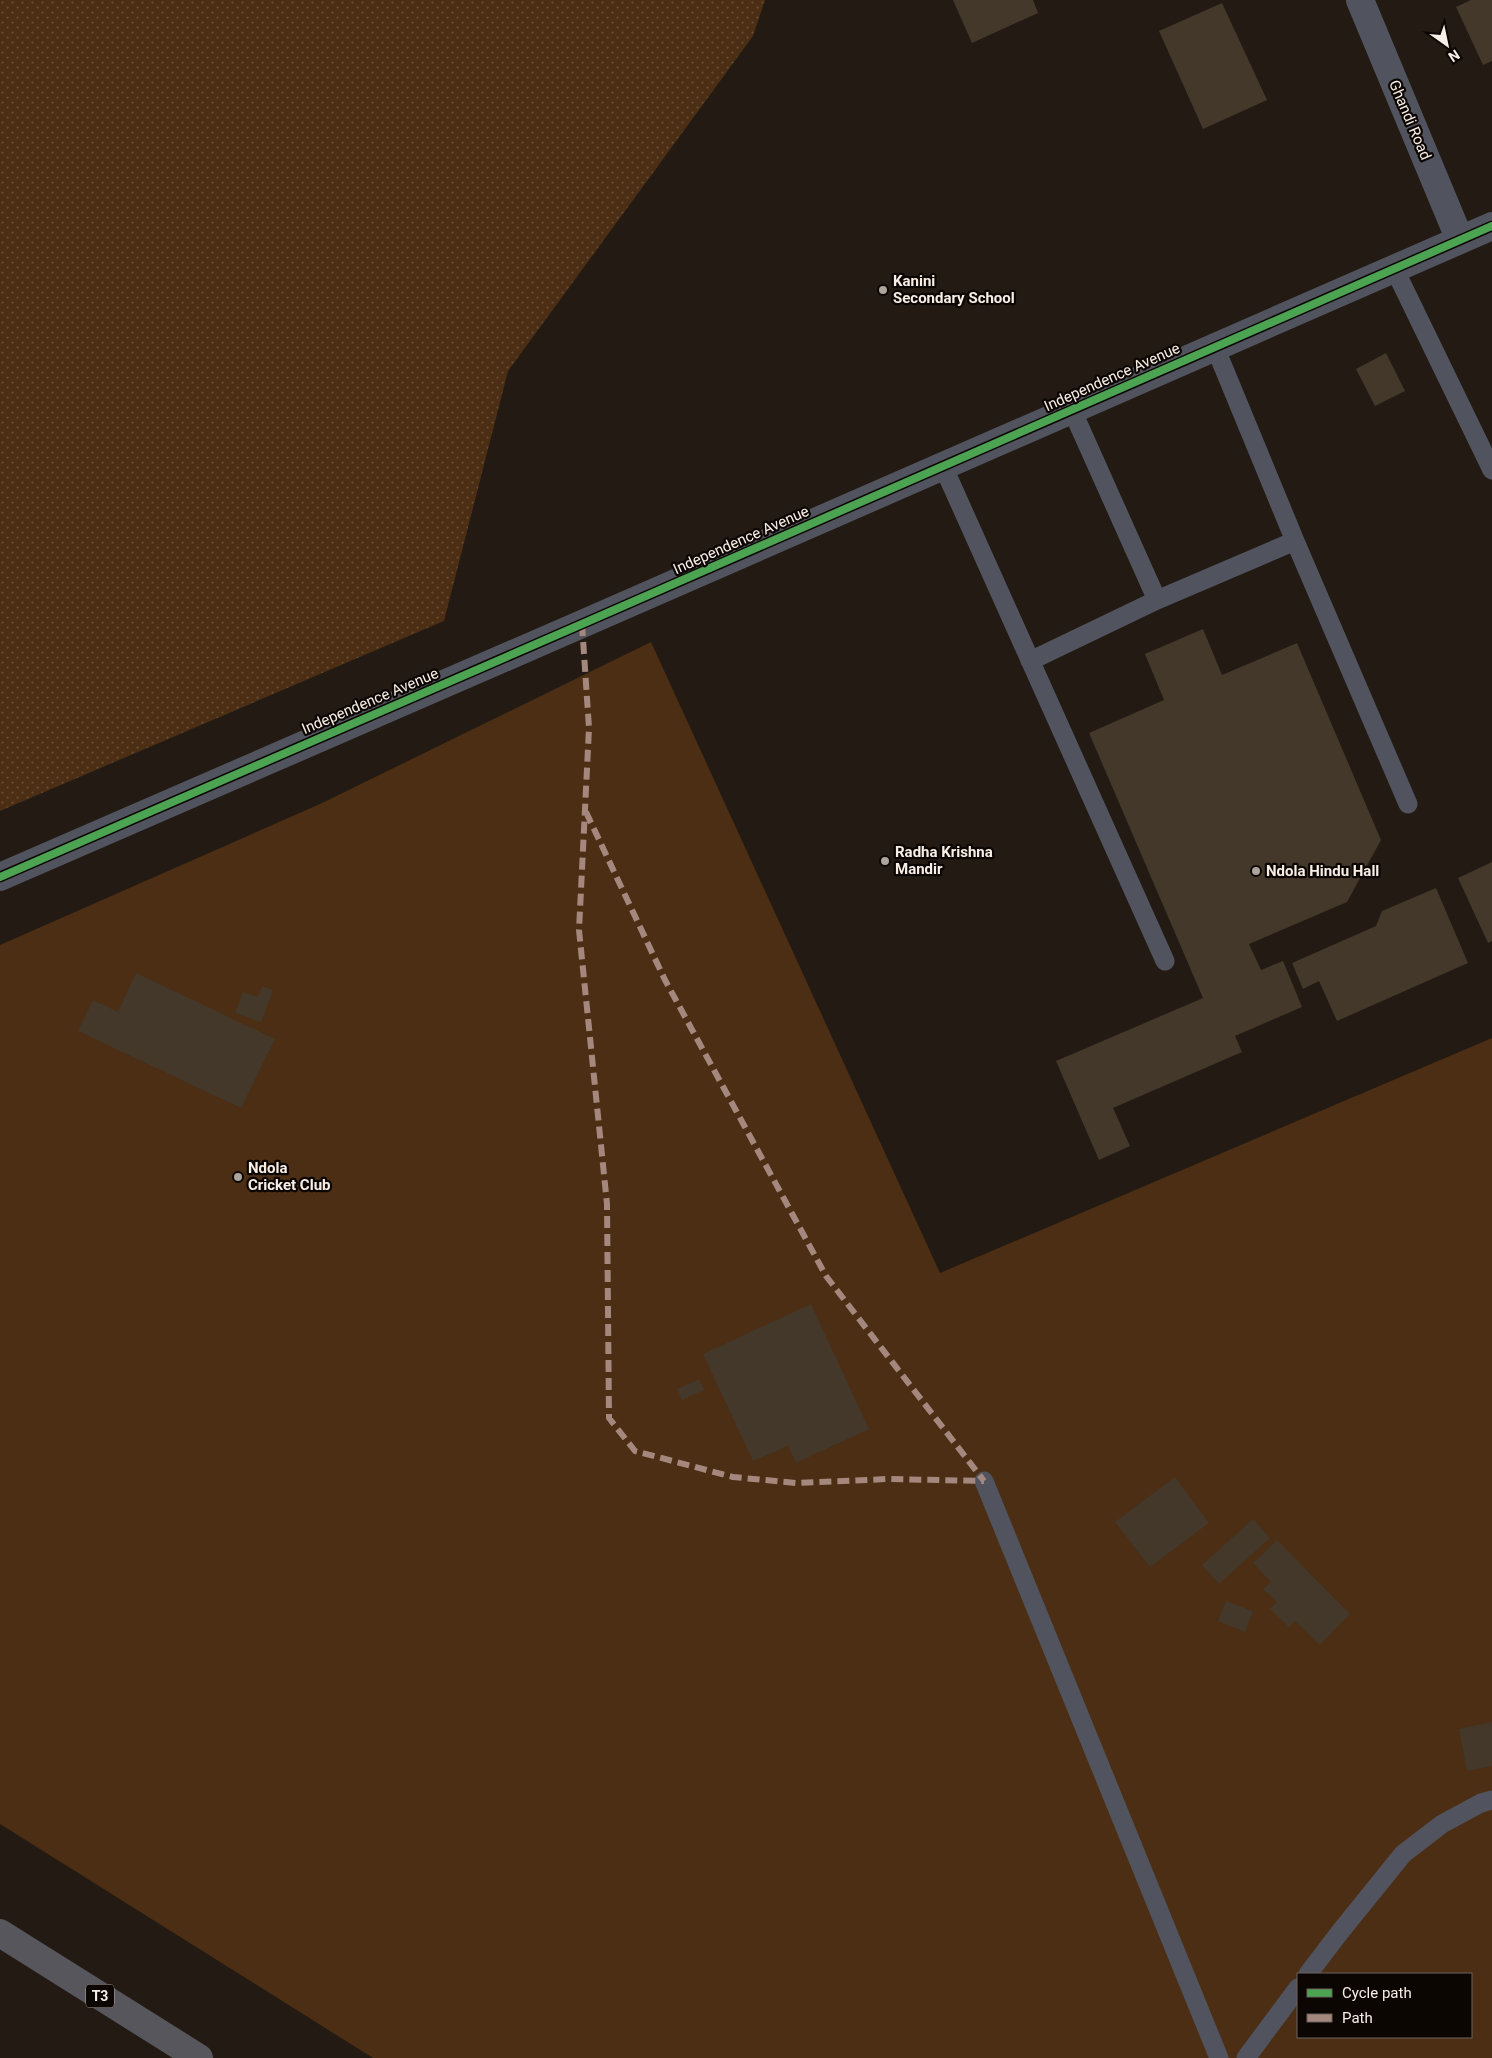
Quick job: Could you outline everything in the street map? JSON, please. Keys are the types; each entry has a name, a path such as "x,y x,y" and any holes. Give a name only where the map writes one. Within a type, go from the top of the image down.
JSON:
{"highway":[{"name":"T3","path":"0,1933 199,2058"}],"street":[{"name":"Ghandi Road","path":"1360,0 1460,240"},
{"name":"Independence Avenue","path":"0,876 1492,226"}],"lane":[{"path":"1394,268 1492,470"},
{"path":"1215,347 1295,541 1408,804"},
{"path":"1072,410 1157,600"},
{"path":"943,466 1165,961"},
{"path":"1030,661 1157,600 1295,541"},
{"path":"984,1481 1219,2058"},
{"path":"1309,1973 1403,1854 1442,1824 1492,1800"},
{"path":"1246,2058 1297,1989"}],"shaded area":[{"path":"0,0 765,0 753,36 508,371 444,621 0,811"},
{"path":"651,642 940,1273 1492,1038 1492,2058 373,2058 0,1824 0,945 320,804"}],"building":[{"path":"953,0 1033,0 1038,13 972,43"},
{"path":"1471,0 1492,0 1492,61 1483,65 1456,7"},
{"path":"1222,3 1267,100 1203,129 1159,31"},
{"path":"1386,353 1405,391 1375,406 1356,369"},
{"name":"Ndola Hindu Hall","path":"1203,629 1222,675 1297,643 1381,840 1347,902 1249,944 1261,970 1283,961 1302,1007 1235,1036 1242,1052 1113,1108 1130,1146 1099,1160 1056,1061 1203,998 1089,733 1164,700 1145,654"},
{"path":"1492,862 1492,941 1488,943 1458,878"},
{"path":"1436,888 1468,963 1337,1021 1319,981 1303,989 1292,963 1376,926 1382,911"},
{"path":"136,973 275,1039 241,1108 78,1031 93,1000 118,1012"},
{"path":"262,986 273,990 261,1022 235,1013 243,992 258,997"},
{"path":"811,1304 869,1429 796,1463 788,1446 753,1461 703,1354"},
{"path":"699,1379 704,1390 682,1400 677,1389"},
{"path":"1175,1477 1209,1523 1150,1567 1115,1522"},
{"path":"1253,1519 1270,1538 1219,1584 1202,1565"},
{"path":"1277,1540 1350,1614 1320,1645 1295,1621 1289,1627 1270,1609 1277,1602 1263,1589 1271,1582 1253,1563"},
{"path":"1226,1601 1253,1611 1245,1632 1218,1621"},
{"path":"1492,1722 1492,1766 1467,1771 1459,1729"}],"marked path":[{"path":"582,624 589,728 579,930 607,1204 609,1418 635,1451 733,1477 796,1483 888,1479 984,1481"},
{"path":"586,812 665,980 826,1276 984,1481"}],"cycle path":[{"path":"0,877 1492,226"}],"place":[{"name":"Kanini Secondary School","path":"883,290"},
{"name":"Radha Krishna Mandir","path":"885,861"},
{"name":"Ndola Hindu Hall","path":"1256,871"},
{"name":"Ndola Cricket Club","path":"238,1177"}]}
